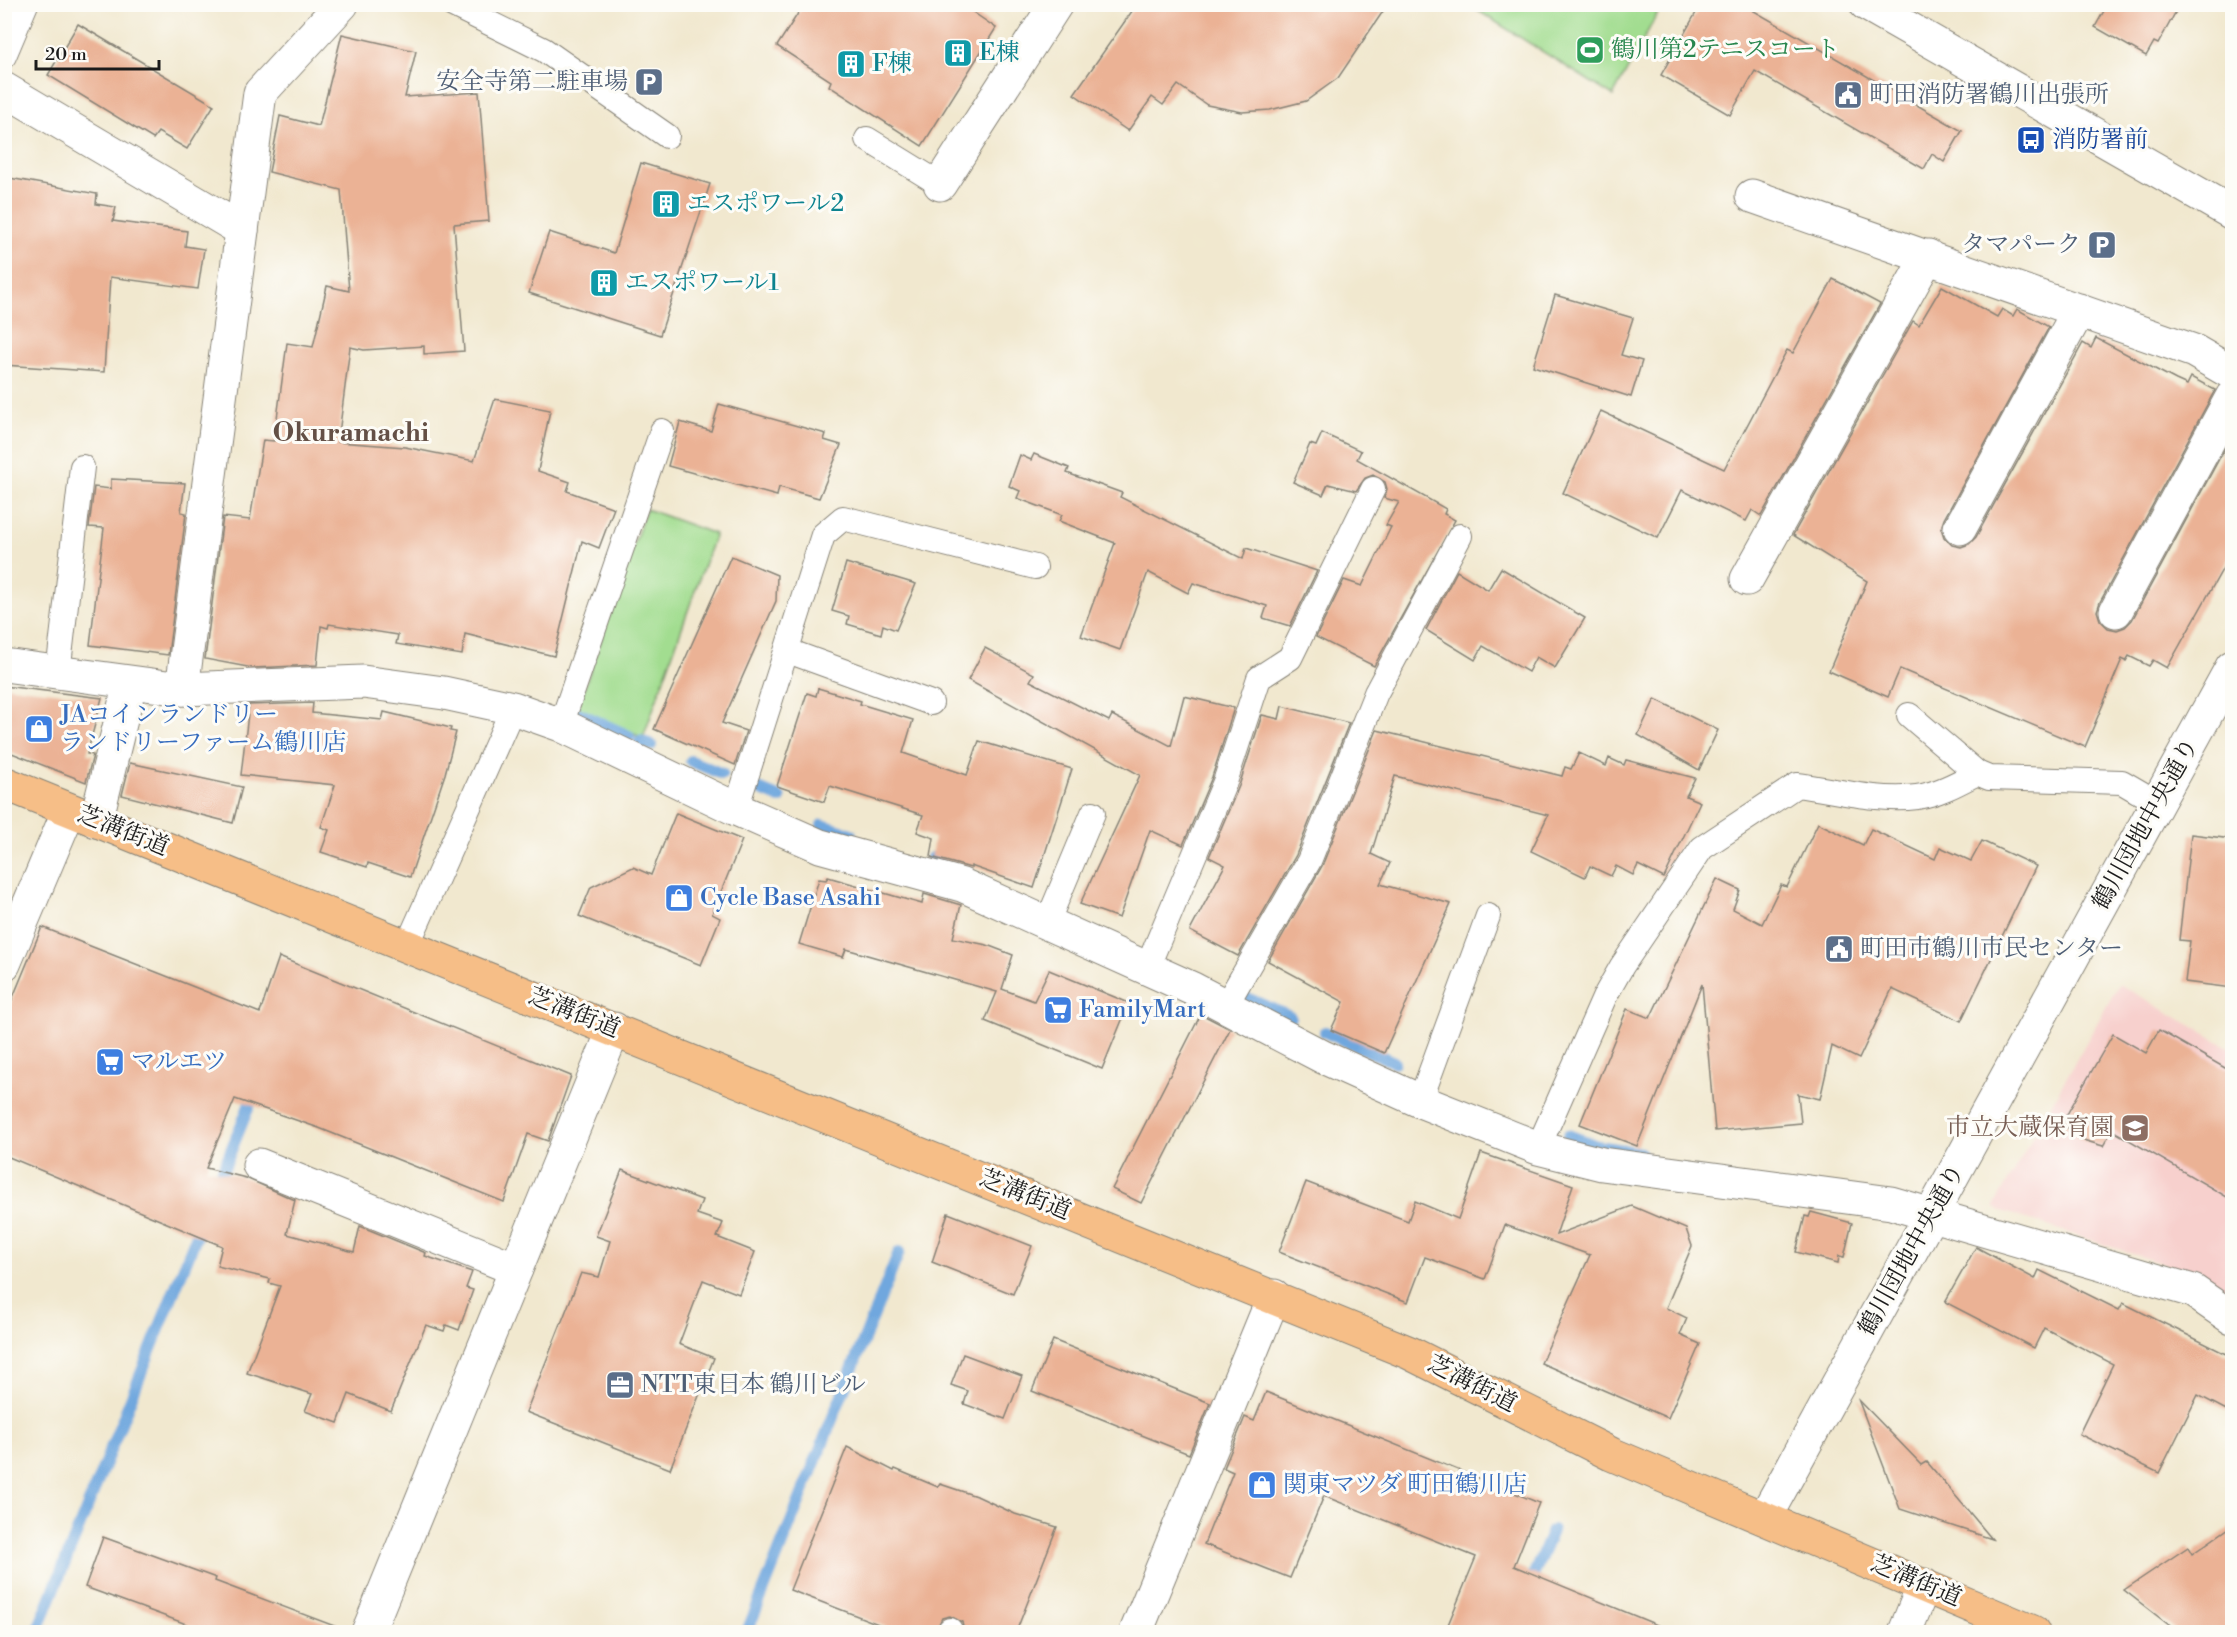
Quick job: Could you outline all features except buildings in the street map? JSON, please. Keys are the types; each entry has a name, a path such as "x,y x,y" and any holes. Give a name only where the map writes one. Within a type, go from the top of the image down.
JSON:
{"main road":[{"name":"芝溝街道","path":"4,783 1274,1296 1410,1353 1611,1454 1765,1517 2033,1632"}],"street":[{"path":"182,689 260,93 342,4"},
{"path":"940,184 1056,4"},
{"path":"1866,4 2232,213"},
{"path":"4,89 242,230"},
{"path":"1752,196 2194,351 2232,373"},
{"path":"1747,579 1928,256"},
{"path":"1960,528 2079,310"},
{"path":"2116,611 2232,397"},
{"path":"4,665 182,689 363,682 444,693 513,708 561,725 736,809 820,846 962,885 1226,1005 1323,1057 1420,1101 1538,1148 1602,1164 1891,1203 2193,1291 2232,1318"},
{"name":"鶴川団地中央通り","path":"1765,1517 2232,667"},
{"path":"4,964 83,815 130,683"},
{"path":"368,1632 614,1029"},
{"path":"259,1165 516,1269"},
{"path":"1136,1632 1274,1296"},
{"path":"1905,1632 1924,1585"}],"lane":[{"path":"4,56 26,4"},
{"path":"450,4 544,50 667,135"},
{"path":"867,139 940,184"},
{"path":"561,725 662,430"},
{"path":"58,673 82,467"},
{"path":"1147,968 1225,782 1259,678 1290,658 1373,489"},
{"path":"736,809 823,536 843,519 1035,567"},
{"path":"1226,1005 1309,861 1376,693 1460,536"},
{"path":"788,651 931,703"},
{"path":"407,945 513,708"},
{"path":"1909,715 1977,773 1989,778 2122,782 2158,803"},
{"path":"1538,1148 1611,986 1702,848 1797,785 1895,798 1918,797 1952,787 1977,773"},
{"path":"1047,923 1093,813"},
{"path":"1420,1101 1488,916"}],"shaded area":[{"name":"市立大蔵保育園","path":"2119,984 2232,1049 2232,1295 2209,1279 1993,1208"}],"green space":[{"name":"鶴川第2テニスコート","path":"1662,4 1613,96 1469,5"},
{"path":"646,509 715,534 643,738 577,709"}],"waterway":[{"path":"576,712 629,736"},
{"path":"640,741 651,745"},
{"path":"691,761 722,774"},
{"path":"754,787 780,798"},
{"path":"822,825 851,834"},
{"path":"932,858 966,868"},
{"path":"1242,996 1290,1017"},
{"path":"1325,1032 1394,1062"},
{"path":"216,1187 256,1089"},
{"path":"1568,1135 1597,1146 1640,1153"},
{"path":"37,1632 202,1222"},
{"path":"747,1632 899,1252"},
{"path":"1528,1588 1552,1531"}],"place":[{"name":"鶴川第2テニスコート","path":"1590,50"},
{"name":"E棟","path":"958,53"},
{"name":"F棟","path":"851,64"},
{"name":"安全寺第二駐車場","path":"649,82"},
{"name":"町田消防署鶴川出張所","path":"1848,95"},
{"name":"消防署前","path":"2031,140"},
{"name":"エスポワール2","path":"666,204"},
{"name":"タマパーク","path":"2102,245"},
{"name":"エスポワール1","path":"604,283"},
{"name":"JAコインランドリー ランドリーファーム鶴川店","path":"39,729"},
{"name":"Cycle Base Asahi","path":"679,898"},
{"name":"町田市鶴川市民センター","path":"1839,949"},
{"name":"FamilyMart","path":"1058,1010"},
{"name":"マルエツ","path":"110,1062"},
{"name":"市立大蔵保育園","path":"2135,1128"},
{"name":"NTT東日本 鶴川ビル","path":"620,1385"},
{"name":"関東マツダ 町田鶴川店","path":"1262,1485"}],"district":[{"name":"Okuramachi","path":"351,433"}]}
